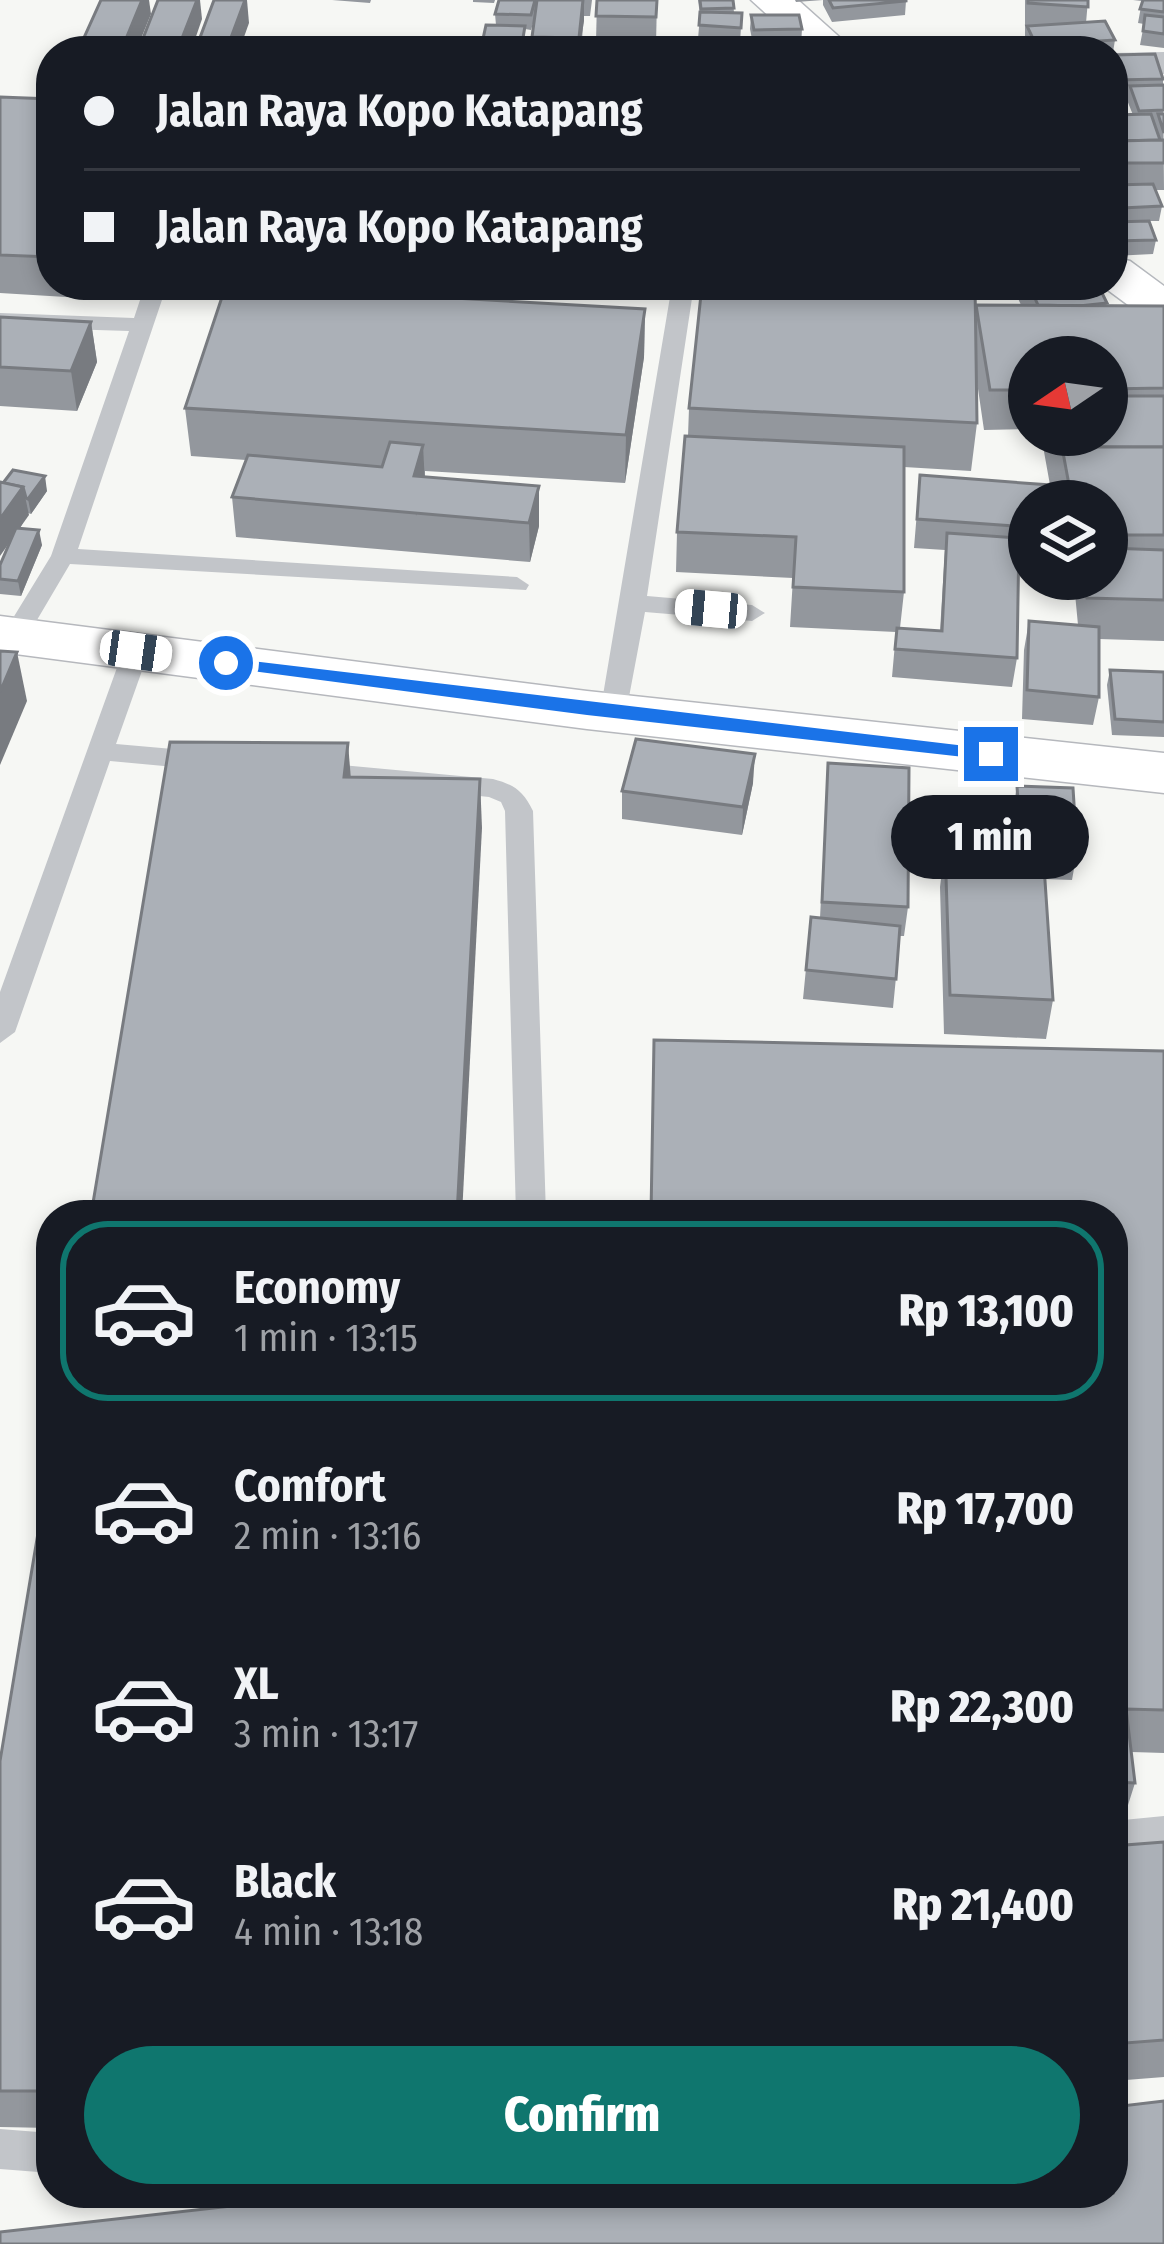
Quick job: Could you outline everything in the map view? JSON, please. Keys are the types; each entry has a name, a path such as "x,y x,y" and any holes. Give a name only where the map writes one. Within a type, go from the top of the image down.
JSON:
{"main road":[{"path":"772,0 814,36"},
{"path":"8,636 613,713 1164,773"}],"street":[{"path":"1128,64 1164,63"}],"lane":[{"path":"8,636 63,556 151,300"},
{"path":"613,713 631,603 668,463 682,300"},
{"path":"0,320 142,325"},
{"path":"63,556 517,585"},
{"path":"631,603 752,613"},
{"path":"0,1032 136,651"},
{"path":"100,751 239,764"},
{"path":"285,768 494,788 512,796 519,811 530,1200"},
{"path":"1128,1837 1164,1834"},
{"path":"0,2149 36,2152"}],"building":[{"path":"101,0 142,0 127,36 85,36"},
{"path":"158,0 197,0 183,36 144,36"},
{"path":"214,0 245,0 232,36 201,36"},
{"path":"499,0 535,0 531,15 495,14"},
{"path":"537,0 583,0 579,36 532,36"},
{"path":"597,0 657,0 656,17 596,16"},
{"path":"700,0 733,0 734,8 701,9"},
{"path":"829,0 906,0 906,1 833,8"},
{"path":"1088,0 1088,7 1028,3"},
{"path":"1143,0 1164,0 1164,12 1140,9"},
{"path":"700,12 742,13 741,28 699,25"},
{"path":"751,15 799,15 802,29 754,30"},
{"path":"1145,15 1164,17 1164,34 1143,31"},
{"path":"1105,21 1113,36 1032,36 1027,26"},
{"path":"486,25 525,26 523,36 484,36"},
{"path":"1155,54 1163,79 1128,80 1128,55"},
{"path":"1164,85 1164,110 1139,111 1130,86"},
{"path":"0,97 36,98 36,256 0,255"},
{"path":"1151,114 1160,140 1128,141 1128,115"},
{"path":"1164,140 1164,163 1128,163 1128,141"},
{"path":"1153,184 1162,206 1128,208 1128,185"},
{"path":"1149,221 1156,240 1128,241 1128,222"},
{"path":"221,300 488,300 645,309 626,435 185,408"},
{"path":"700,300 975,300 977,423 689,408"},
{"path":"1036,300 1107,303 1079,306 1038,305"},
{"path":"976,305 1164,306 1164,388 1128,389 1128,336 1008,336 1008,390 990,390"},
{"path":"0,317 91,322 71,371 0,367"},
{"path":"1128,396 1164,396 1164,447 1128,447"},
{"path":"685,436 904,447 904,592 793,587 796,537 677,532"},
{"path":"390,442 423,445 414,476 539,486 529,523 232,497 248,455 382,467"},
{"path":"1128,447 1164,447 1164,535 1128,535 1128,480 1068,480 1064,456 1128,456"},
{"path":"13,470 45,476 28,499 23,487 3,483"},
{"path":"920,475 1008,482 1008,526 917,519"},
{"path":"0,482 23,487 0,519"},
{"path":"16,528 39,530 18,581 0,579 0,565"},
{"path":"947,533 1008,537 1008,600 1018,600 1017,658 895,649 897,628 942,631"},
{"path":"1128,549 1164,550 1164,600 1128,599"},
{"path":"1029,621 1099,627 1099,697 1027,690"},
{"path":"0,651 17,652 0,692"},
{"path":"1110,670 1164,672 1164,722 1115,719"},
{"path":"636,739 755,754 743,807 622,791"},
{"path":"170,742 348,743 344,777 480,779 458,1200 94,1200"},
{"path":"828,763 909,768 908,907 822,902"},
{"path":"1017,786 1073,788 1077,852 1021,849"},
{"path":"945,847 1043,851 1053,1000 950,995"},
{"path":"811,917 900,926 896,979 806,970"},
{"path":"654,1040 1164,1051 1164,1710 1128,1709 1128,1200 651,1200"},
{"path":"36,1545 36,2091 0,2091 0,1761"},
{"path":"1128,1725 1135,1783 1128,1783"},
{"path":"1164,1842 1164,2040 1128,2043 1128,1845"},
{"path":"1164,2101 1164,2244 0,2244 0,2232 214,2208 1128,2208 1128,2105"}],"route":[{"path":"226,663 587,710 991,754"}]}
